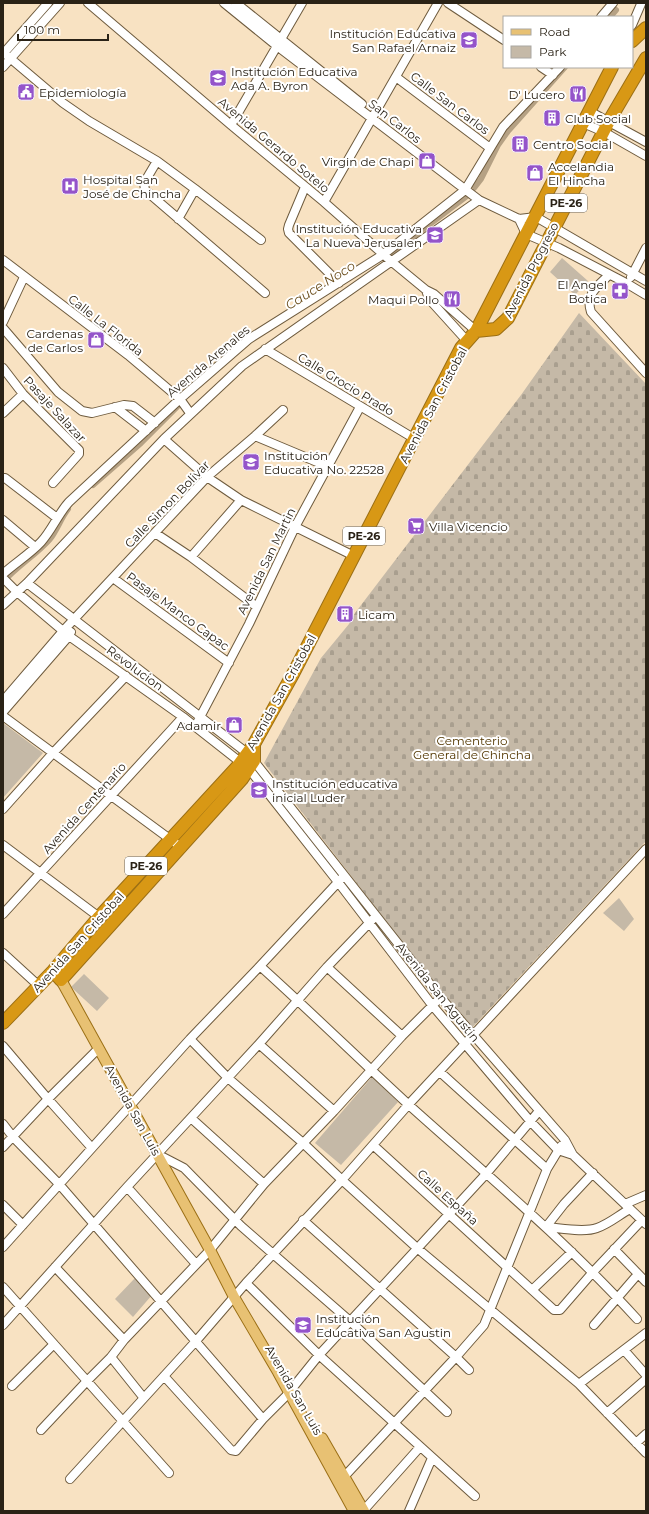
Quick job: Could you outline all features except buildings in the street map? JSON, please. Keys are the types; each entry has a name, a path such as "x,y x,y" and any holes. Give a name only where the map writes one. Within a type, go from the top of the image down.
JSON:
{"highway":[{"path":"633,40 646,28"},
{"name":"Avenida Progreso","path":"476,331 496,329 508,318 606,126 646,58"},
{"name":"Avenida Progreso","path":"476,331 611,68"},
{"name":"Avenida San Cristobal","path":"3,1023 39,986 57,976 99,917 113,901 170,839 251,761 293,674 461,348 476,331"},
{"path":"57,976 125,910 182,848 242,779 251,761"},
{"path":"113,901 125,910"}],"main road":[{"name":"Avenida San Luis","path":"57,976 99,1048 210,1250 216,1253 236,1295 341,1480 361,1511"}],"street":[{"path":"3,67 6,55 48,3"},
{"path":"6,55 60,3"},
{"name":"Avenida Gerardo Sotelo","path":"88,3 324,202 392,262 426,290 434,294 476,331"},
{"name":"San Carlos","path":"224,3 279,42 373,115 465,190 479,200 519,219"},
{"name":"San Carlos","path":"236,3 279,42"},
{"path":"231,125 302,3"},
{"path":"324,202 438,3"},
{"path":"448,3 503,39"},
{"path":"602,16 613,3"},
{"path":"633,23 642,5"},
{"path":"6,55 74,111 156,162 195,189 261,240"},
{"path":"542,68 553,75"},
{"name":"Avenida Arenales","path":"3,574 35,547 47,534 69,502 249,339 384,254 465,190 504,127 559,68"},
{"name":"Calle San Carlos","path":"396,77 490,148"},
{"path":"589,111 606,126 646,156"},
{"path":"583,123 606,126 646,142"},
{"path":"156,162 144,183 145,190 265,293"},
{"path":"305,187 289,225 289,233 339,283"},
{"path":"178,219 195,189"},
{"path":"3,605 27,583 164,439 242,366 479,200"},
{"path":"646,281 536,217 519,219 526,234 547,242 646,295"},
{"path":"626,283 633,274 646,248"},
{"name":"Calle La Florida","path":"3,260 128,356 180,400 190,414"},
{"path":"609,275 591,294 589,302 592,312 646,373"},
{"path":"4,317 24,277"},
{"name":"Avenida Gerardo Sotelo","path":"426,290 429,298 467,340"},
{"path":"3,328 58,392 82,411 92,413 124,405 133,406 155,423"},
{"name":"Calle Grocio Prado","path":"265,349 415,439"},
{"name":"Pasaje Salazar","path":"3,368 23,394 79,450 79,454 53,483"},
{"path":"3,413 23,394"},
{"path":"115,407 146,431"},
{"name":"Avenida San Martin","path":"195,727 257,607 295,527 329,467 360,407"},
{"name":"Calle Simon Bolivar","path":"74,620 207,477 283,410"},
{"path":"255,436 329,467"},
{"path":"164,439 207,477 241,500 354,556"},
{"path":"3,478 57,518"},
{"path":"191,557 241,500"},
{"path":"3,520 35,547"},
{"path":"155,533 191,557 257,607"},
{"name":"Pasaje Manco Capac","path":"113,578 229,663"},
{"name":"Revolucion","path":"6,581 66,633 195,727 251,761"},
{"name":"Revolucion","path":"27,583 200,717 251,761"},
{"path":"3,712 66,633 74,620"},
{"path":"3,701 66,633"},
{"path":"3,809 53,753 126,676"},
{"path":"3,716 182,848"},
{"name":"Avenida Centenario","path":"3,914 183,717"},
{"name":"Avenida San Agustin","path":"251,761 345,875 441,998 565,1140 573,1155 644,1222"},
{"name":"Avenida San Agustin","path":"251,761 338,882 432,1005 531,1122 558,1150"},
{"path":"3,845 99,917"},
{"path":"70,1479 196,1341 303,1220 342,1180 409,1104 646,849"},
{"path":"3,1247 190,1038 345,875"},
{"path":"3,1325 127,1186 228,1078 327,967 376,915"},
{"path":"3,953 39,986"},
{"path":"260,966 409,1104 530,1212 593,1272 637,1319"},
{"path":"327,967 402,1036"},
{"path":"41,1430 210,1250 264,1184 334,1111 402,1036 432,1005 441,998"},
{"path":"190,1038 228,1078 303,1143 417,1248 490,1311 579,1384 646,1453"},
{"path":"259,1044 334,1111"},
{"path":"3,1046 91,1147"},
{"path":"3,1147 99,1048"},
{"path":"440,1072 547,1169"},
{"path":"164,1376 233,1452 236,1451 263,1419 291,1390 319,1355 448,1213 486,1174 540,1111"},
{"path":"191,1118 264,1184"},
{"path":"3,1124 13,1137 59,1184 263,1419"},
{"path":"341,1480 484,1325 547,1169 565,1140"},
{"name":"Calle España","path":"373,1145 554,1310 560,1310 614,1249 644,1222"},
{"path":"558,1150 573,1155"},
{"path":"157,1154 184,1168 235,1219 350,1321 447,1412"},
{"path":"546,1227 564,1204 592,1173"},
{"path":"127,1186 196,1264"},
{"path":"546,1227 588,1230 595,1229 605,1225 628,1206 646,1195"},
{"path":"3,1204 23,1225"},
{"path":"303,1220 469,1370"},
{"path":"614,1249 646,1282"},
{"path":"532,1290 572,1252"},
{"path":"55,1266 124,1340"},
{"path":"594,1325 638,1274"},
{"path":"246,1283 319,1355 475,1496"},
{"path":"3,1287 169,1473"},
{"path":"579,1384 646,1333"},
{"path":"12,1386 54,1344"},
{"path":"624,1350 646,1375"},
{"path":"111,1357 144,1397"},
{"path":"607,1413 646,1378"},
{"path":"636,1443 646,1434"},
{"path":"361,1511 420,1447"},
{"path":"409,1511 432,1458"}],"green space":[{"path":"562,258 588,281 575,295 550,272"},
{"name":"Cementerio General de Chincha","path":"579,313 646,384 646,841 470,1030 264,763 321,658 349,624 355,613 521,395"},
{"path":"3,723 43,753 3,798"},
{"path":"619,898 634,919 624,931 603,913"},
{"path":"84,974 109,998 97,1011 71,987"},
{"path":"372,1077 398,1102 341,1165 315,1143"},
{"path":"136,1277 152,1295 133,1317 115,1299"}],"waterway":[{"name":"Cauce Noco","path":"611,16 616,10"},
{"name":"Cauce Noco","path":"474,188 481,179 498,145 508,131 564,68"},
{"name":"Cauce Noco","path":"385,258 468,195"},
{"name":"Cauce Noco","path":"93,485 141,443 177,407"},
{"name":"Cauce Noco","path":"3,582 50,539 68,509"}],"place":[{"name":"Institución Educativa San Rafael Arnaiz","path":"469,40"},
{"name":"Institución Educativa Ada A. Byron","path":"218,78"},
{"name":"Epidemiología","path":"26,92"},
{"name":"D' Lucero","path":"578,94"},
{"name":"Club Social","path":"552,118"},
{"name":"Centro Social","path":"520,144"},
{"name":"Virgin de Chapi","path":"427,161"},
{"name":"Accelandia El Hincha","path":"535,173"},
{"name":"Hospital San José de Chincha","path":"70,186"},
{"name":"Institución Educativa La Nueva Jerusalen","path":"435,235"},
{"name":"El Angel Botica","path":"620,291"},
{"name":"Maqui Pollo","path":"452,299"},
{"name":"Cardenas de Carlos","path":"96,340"},
{"name":"Institución Educativa No. 22528","path":"251,462"},
{"name":"Villa Vicencio","path":"416,526"},
{"name":"Licam","path":"345,614"},
{"name":"Adamir","path":"234,725"},
{"name":"Institución educativa inicial Luder","path":"259,790"},
{"name":"Institución Educativa San Agustin","path":"303,1325"}]}
